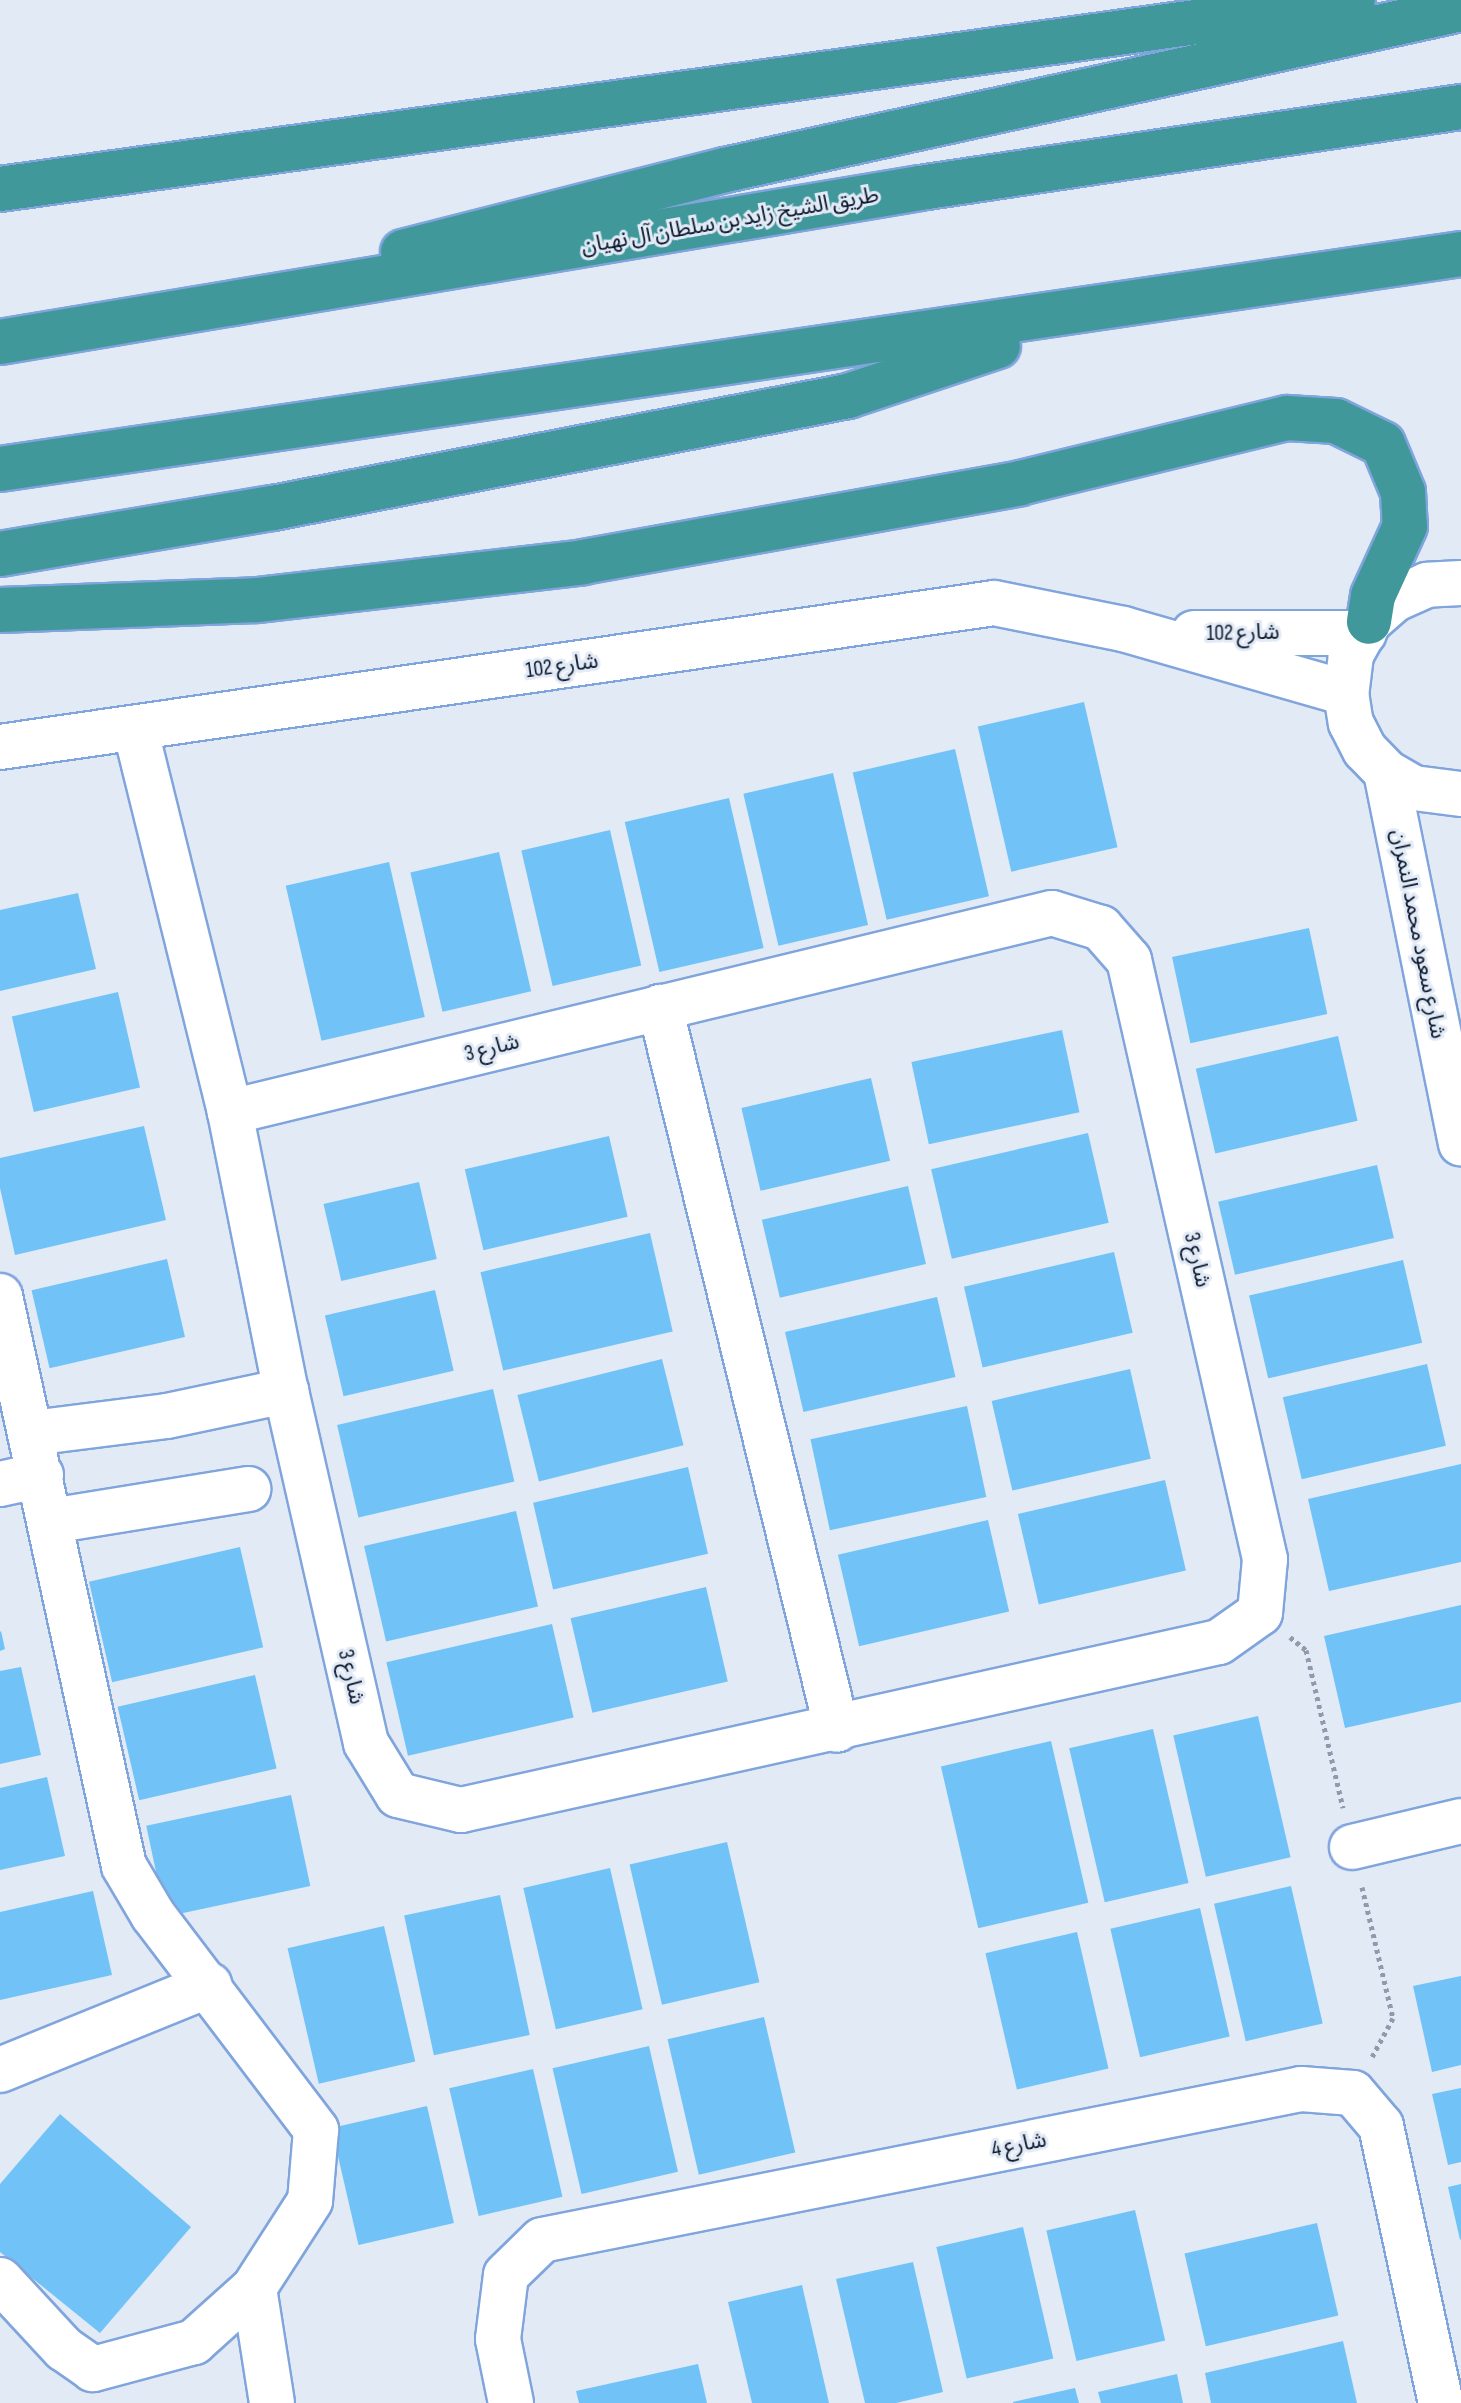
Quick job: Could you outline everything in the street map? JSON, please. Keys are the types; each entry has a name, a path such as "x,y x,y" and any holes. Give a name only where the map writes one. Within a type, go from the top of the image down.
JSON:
{"highway":[{"path":"0,189 1353,0"},
{"path":"181,314 530,216 1461,9"},
{"name":"طريق الشيخ زايد بن سلطان آل نهيان","path":"0,342 920,188 1461,107"},
{"path":"0,469 1107,310 1461,254"},
{"path":"0,554 273,508 848,396 1107,310"},
{"path":"0,610 257,600 583,562 1020,483 1287,418 1336,421 1383,444 1403,492 1405,526 1373,596 1366,628"}],"street":[{"path":"1461,583 1427,585 1395,599 1366,628 1351,655 1346,693 1351,723 1365,750 1386,772 1414,788 1461,794"},
{"name":"شارع 102","path":"0,747 994,603 1123,629 1346,693"},
{"name":"شارع 102","path":"1123,629 1231,635 1366,628"},
{"name":"شارع 3","path":"135,728 230,1112 286,1391 366,1743 398,1795 461,1810 837,1730 1219,1642 1260,1613 1265,1559 1129,960 1101,928 1052,913 230,1112"},
{"name":"شارع سعود محمد النمران","path":"1386,772 1447,1006 1461,1143"},
{"path":"660,1007 837,1730"},
{"path":"0,1296 32,1433 21,1479 51,1521 124,1866 153,1915 316,2130 310,2201 254,2288 194,2342 93,2369 64,2349 0,2280"},
{"path":"32,1433 167,1416 286,1391"},
{"path":"51,1521 248,1489"},
{"path":"1352,1847 1461,1821"},
{"path":"0,2070 209,1985"},
{"name":"شارع 4","path":"511,2403 498,2339 506,2275 542,2240 1301,2089 1353,2093 1381,2126 1441,2403"},
{"path":"254,2288 272,2403"}],"building":[{"path":"1084,702 1118,847 1011,872 978,727"},
{"path":"955,749 989,896 887,920 853,773"},
{"path":"833,773 868,925 778,946 743,794"},
{"path":"729,798 764,948 659,972 625,822"},
{"path":"610,830 641,965 553,986 521,850"},
{"path":"499,852 531,991 443,1012 410,872"},
{"path":"389,862 425,1017 321,1041 286,886"},
{"path":"78,893 96,969 0,991 0,910"},
{"path":"1309,928 1327,1014 1190,1043 1172,957"},
{"path":"118,992 140,1087 34,1112 12,1017"},
{"path":"1062,1030 1079,1112 929,1144 911,1062"},
{"path":"1338,1036 1358,1121 1215,1154 1196,1069"},
{"path":"871,1078 890,1161 761,1191 741,1108"},
{"path":"144,1126 166,1220 15,1255 0,1188 0,1158"},
{"path":"1088,1133 1109,1223 952,1259 931,1169"},
{"path":"609,1136 628,1217 483,1250 465,1169"},
{"path":"1377,1165 1394,1238 1235,1275 1218,1202"},
{"path":"419,1182 437,1259 341,1281 324,1204"},
{"path":"908,1186 926,1264 780,1298 762,1220"},
{"path":"650,1233 673,1331 503,1371 480,1272"},
{"path":"1114,1252 1133,1333 983,1368 964,1287"},
{"path":"167,1259 185,1337 50,1368 32,1290"},
{"path":"1403,1260 1422,1343 1268,1378 1249,1296"},
{"path":"435,1290 454,1371 344,1396 325,1315"},
{"path":"937,1297 955,1377 803,1412 785,1332"},
{"path":"662,1359 684,1445 539,1481 517,1395"},
{"path":"1427,1364 1446,1446 1302,1479 1283,1397"},
{"path":"1130,1369 1151,1459 1012,1491 992,1401"},
{"path":"493,1389 514,1482 358,1518 337,1425"},
{"path":"967,1406 986,1497 830,1530 810,1439"},
{"path":"1461,1464 1461,1562 1329,1591 1308,1499"},
{"path":"688,1467 708,1554 553,1589 533,1503"},
{"path":"1165,1480 1186,1571 1039,1605 1018,1514"},
{"path":"516,1511 538,1606 386,1642 364,1546"},
{"path":"988,1520 1009,1612 859,1646 838,1555"},
{"path":"240,1547 263,1647 112,1682 89,1582"},
{"path":"706,1587 728,1682 592,1713 571,1618"},
{"path":"1461,1605 1461,1702 1345,1728 1324,1636"},
{"path":"552,1624 574,1718 408,1756 386,1662"},
{"path":"0,1632 5,1649 0,1651"},
{"path":"21,1667 41,1755 0,1764 0,1671"},
{"path":"255,1675 277,1769 139,1800 118,1707"},
{"path":"1258,1716 1291,1857 1206,1877 1173,1736"},
{"path":"1153,1729 1189,1883 1105,1902 1069,1748"},
{"path":"1051,1741 1088,1903 978,1928 941,1766"},
{"path":"47,1777 65,1856 0,1870 0,1788"},
{"path":"291,1795 310,1886 166,1917 146,1826"},
{"path":"727,1842 759,1982 662,2005 630,1864"},
{"path":"610,1868 643,2009 556,2029 523,1888"},
{"path":"1291,1886 1323,2023 1246,2041 1214,1904"},
{"path":"93,1891 112,1975 0,2000 0,1912"},
{"path":"500,1895 530,2035 434,2055 404,1915"},
{"path":"1200,1908 1230,2037 1140,2057 1110,1929"},
{"path":"384,1926 415,2061 319,2084 288,1948"},
{"path":"1077,1932 1108,2068 1017,2090 985,1953"},
{"path":"1461,1976 1461,2065 1432,2072 1413,1986"},
{"path":"764,2017 795,2152 699,2175 668,2039"},
{"path":"649,2046 678,2172 582,2194 553,2068"},
{"path":"533,2069 562,2197 479,2216 449,2088"},
{"path":"1461,2088 1461,2162 1448,2165 1432,2094"},
{"path":"427,2106 454,2223 359,2245 332,2128"},
{"path":"60,2114 191,2227 100,2333 0,2252 0,2184"},
{"path":"1461,2184 1461,2239 1460,2240 1448,2187"},
{"path":"1135,2210 1165,2341 1076,2361 1046,2230"},
{"path":"1317,2223 1338,2316 1206,2346 1184,2254"},
{"path":"1023,2227 1053,2359 967,2379 936,2247"},
{"path":"913,2262 943,2392 896,2403 865,2403 836,2279"},
{"path":"802,2285 829,2403 752,2403 728,2302"},
{"path":"1343,2341 1357,2403 1211,2403 1205,2373"},
{"path":"698,2364 707,2403 579,2403 576,2391"},
{"path":"1177,2374 1183,2403 1101,2403 1098,2392"},
{"path":"1075,2388 1079,2403 1013,2403 1013,2402"}]}
